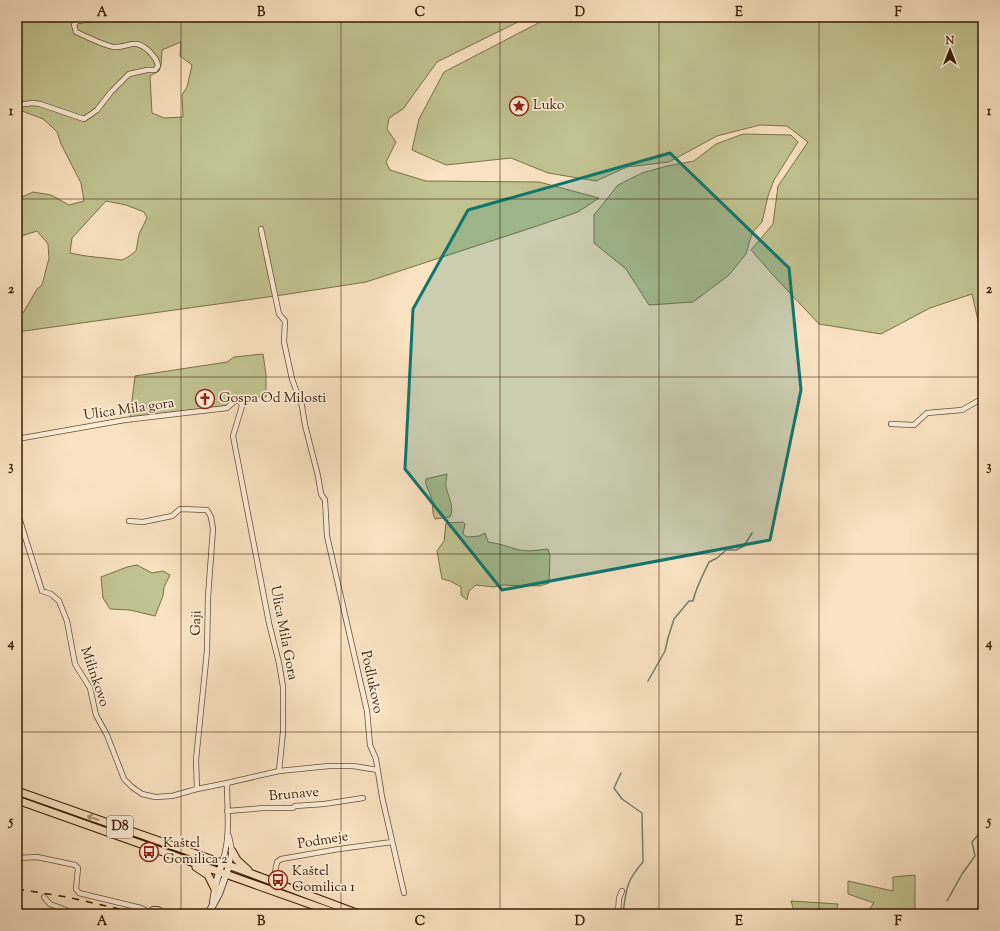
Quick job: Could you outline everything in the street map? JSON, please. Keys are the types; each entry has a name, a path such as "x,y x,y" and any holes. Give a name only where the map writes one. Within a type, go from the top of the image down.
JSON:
{"main road":[{"name":"D8","path":"17,791 226,864 359,914"},
{"name":"D8","path":"17,800 338,914"},
{"path":"232,851 237,860 253,874"},
{"path":"190,862 193,866 208,875 214,889"}],"street":[{"path":"17,105 33,103 40,104 84,119 97,110 111,92 129,74 146,70 155,70 158,66 157,59 142,45 134,44 114,47 76,32 74,25 77,22 111,17"},
{"name":"Podlukovo","path":"261,229 279,314 285,321 284,342 292,379 302,406 321,494 326,500 326,536 367,711 370,744 376,759 382,797 404,893"},
{"path":"891,424 914,425 927,412 962,410 983,398"},
{"name":"Ulica Mila gora","path":"17,439 125,420 227,408 236,400 240,401"},
{"name":"Ulica Mila Gora","path":"240,401 242,406 233,436 283,688 283,732 279,771"},
{"name":"Gaji","path":"129,521 143,522 172,516 180,509 207,510 211,516 213,529 208,597 207,651 196,760 197,788"},
{"name":"Milinkovo","path":"17,511 42,591 52,594 59,601 67,621 75,664 90,688 96,715 107,735 124,779 142,794 155,796 172,796 197,788"},
{"path":"197,788 279,771 329,766 353,766 378,770"},
{"path":"208,914 212,907 226,864 232,851 228,832 227,783"},
{"name":"Brunave","path":"227,811 264,808 293,808 296,806 324,804 363,798"},
{"path":"226,864 228,832"},
{"name":"Podmeje","path":"273,882 278,862 281,859 325,851 392,842"},
{"path":"17,858 37,857 75,865 78,868 76,889 79,893 140,908 150,913 153,910 156,910 164,914"},
{"path":"212,907 214,889 223,873"},
{"path":"618,914 619,898 622,891"},
{"path":"44,897 50,904 66,910 68,914"},
{"path":"751,914 759,914"}],"highlighted area":[{"path":"670,153 789,268 801,390 770,540 502,590 405,469 413,309 468,210"}],"green space":[{"path":"17,17 528,17 437,62 403,109 389,118 387,129 396,142 386,162 390,170 426,181 539,182 599,198 578,212 366,282 17,332 17,314 23,313 37,289 42,285 49,258 48,244 37,231 21,236 17,248 17,186 22,197 33,192 51,195 69,205 84,201 81,183 61,144 57,132 43,119 17,109","holes":["181,42 180,56 192,65 187,87 182,95 183,117 164,118 152,113 150,76 159,71 162,50","106,201 126,205 144,212 147,218 139,234 136,251 122,260 70,253 72,238"]},
{"path":"545,17 983,17 983,337 982,338 972,294 930,308 881,334 819,324 773,275 751,250 773,224 778,186 808,142 787,126 760,125 717,136 669,162 627,167 596,181 548,173 511,158 446,165 412,150 419,119 444,72 546,19"},
{"path":"743,134 791,135 798,142 774,180 768,196 762,222 752,233 746,254 729,275 693,302 649,305 626,269 594,243 594,215 618,185 642,173 694,161 716,144"},
{"path":"263,354 266,374 266,397 228,397 227,406 130,417 135,376 227,362 234,357"},
{"path":"447,474 446,485 452,510 451,514 450,517 435,519 432,500 426,479"},
{"path":"463,522 465,524 463,534 467,537 479,536 485,533 488,542 519,550 530,551 548,549 550,556 549,583 540,586 503,585 494,587 476,585 469,591 467,600 461,595 461,587 450,581 442,579 437,551 444,541 446,523"},
{"path":"137,565 152,573 163,571 170,575 164,587 163,596 155,616 130,610 110,609 103,598 101,577 127,567"},
{"path":"915,875 915,909 918,914 865,914 874,903 848,894 848,881 893,891 893,877"},
{"path":"791,901 838,904 836,914 795,914"},
{"path":"851,909 865,914 848,914"}],"waterway":[{"path":"648,681 665,651 674,619 689,601 693,601 709,562 717,558 726,550 736,550 744,546 752,533"},
{"path":"621,773 614,788 622,799 642,813 643,862 630,880 625,898 623,914"},
{"path":"947,901 962,874 975,856 972,842 983,829"}],"railway":[{"path":"17,889 67,897 141,914"}],"place":[{"name":"Luko","path":"519,106"},
{"name":"Gospa Od Milosti","path":"205,399"},
{"name":"Kaštel Gomilica 2","path":"149,852"},
{"name":"Kaštel Gomilica 1","path":"278,880"}]}
